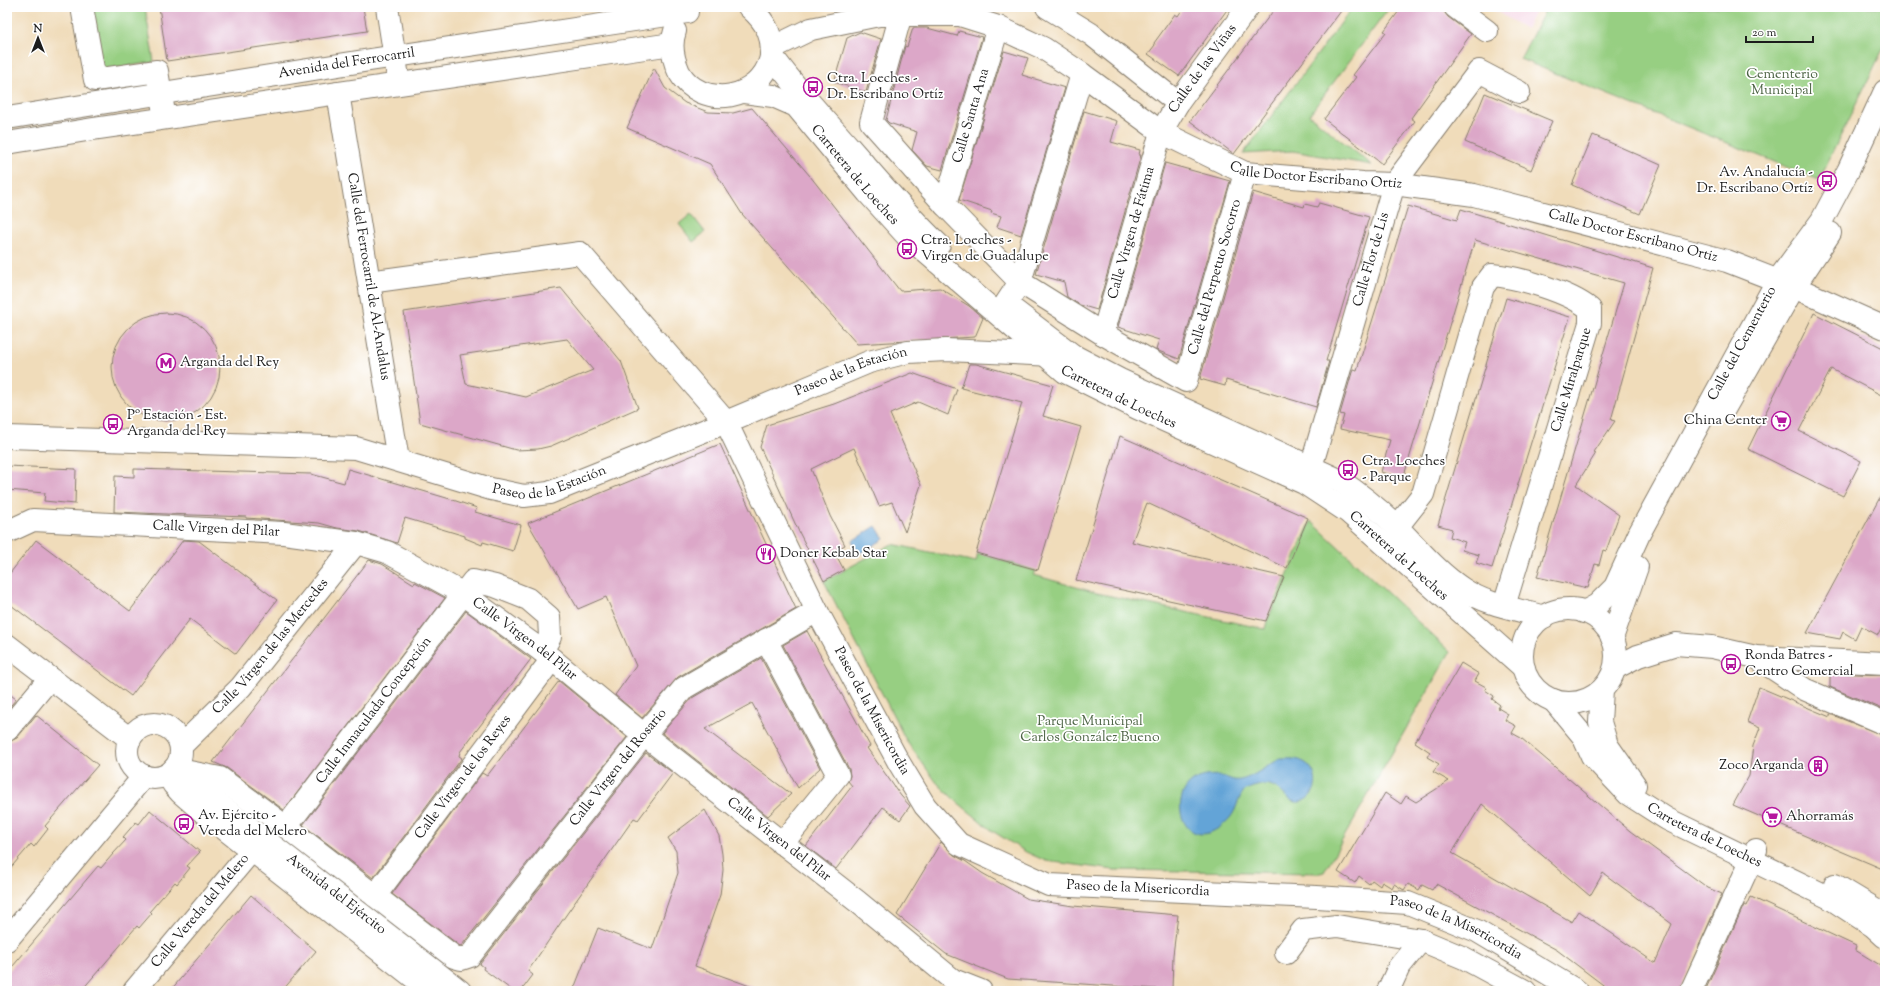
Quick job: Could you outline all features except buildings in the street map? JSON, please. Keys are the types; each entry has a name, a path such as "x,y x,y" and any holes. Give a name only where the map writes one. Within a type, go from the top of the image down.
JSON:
{"street":[{"path":"82,7 95,80 157,71 165,118"},
{"path":"387,7 399,84"},
{"name":"Carretera de Loeches","path":"749,7 760,16 768,31 771,51 782,70 920,227 986,289 1002,309 1045,355 1065,372 1221,447 1304,483 1329,498 1348,512 1524,668"},
{"path":"1047,7 1091,34 1178,103"},
{"name":"Calle de las Viñas","path":"1161,132 1178,103 1248,7"},
{"path":"1455,7 1487,31"},
{"path":"691,9 680,22 675,32 672,44 674,61 682,77 694,89 710,96 727,97 744,92 757,83 766,70 771,51"},
{"name":"Avenida del Ferrocarril","path":"7,118 691,9"},
{"path":"901,14 871,122 945,205 1020,282 1103,334"},
{"name":"Calle Doctor Escribano Ortiz","path":"771,51 811,29 879,15 960,15 998,27 1044,48 1161,132 1244,173 1363,183 1394,184 1474,195 1728,261 1785,284 1885,328"},
{"name":"Calle Santa Ana","path":"945,205 998,27"},
{"name":"Avenida del Ferrocarril","path":"7,143 165,118 672,44"},
{"name":"Calle Flor de Lis","path":"1311,468 1394,184 1480,71 1519,92"},
{"path":"1002,309 1020,282 1082,74"},
{"name":"Calle del Cementerio","path":"1584,612 1597,605 1615,587 1640,532 1822,220 1848,171 1885,91"},
{"name":"Carretera de Loeches","path":"744,92 773,96 796,106 868,193 907,236 1002,309 1074,356 1126,383 1311,468 1351,488 1397,527 1438,569 1462,589 1483,600 1544,617"},
{"name":"Calle del Ferrocarril de Al-Andalus","path":"338,93 398,460"},
{"name":"Calle del Cementerio","path":"1612,638 1642,553 1785,284 1848,203 1885,121"},
{"name":"Calle Virgen de Fátima","path":"1103,334 1161,132"},
{"name":"Calle del Perpetuo Socorro","path":"1103,334 1186,381 1244,173"},
{"name":"Paseo de la Misericordia","path":"369,282 580,253 726,422 817,611 898,761 925,806 959,844 1049,885 1309,896 1408,903 1477,931 1577,991"},
{"name":"Calle Miralparque","path":"1397,527 1423,494 1483,287 1492,275 1509,276 1579,300 1590,309 1590,323 1504,606"},
{"name":"Paseo de la Estación","path":"7,437 356,448 491,489 524,496 550,493 869,362 908,352 946,350 1074,356"},
{"name":"Calle Virgen del Pilar","path":"7,532 33,520 284,533 356,543 386,552 462,593 547,655 644,735 858,902 949,986 981,991"},
{"name":"Calle Virgen de las Mercedes","path":"181,746 241,687 356,543"},
{"name":"Calle Inmaculada Concepción","path":"286,827 462,593 473,581 495,586 528,599 549,617 550,637 547,655"},
{"path":"1570,609 1584,612 1596,618 1606,626 1612,638 1616,658 1615,668 1610,680 1602,690 1594,696 1579,702 1563,703 1543,696 1534,688 1528,679 1524,668 1522,657 1523,645 1528,634 1535,624 1544,617 1556,611 1570,609"},
{"name":"Calle Virgen del Rosario","path":"375,896 454,957 461,958 470,956 644,735 684,688 817,611"},
{"path":"766,640 838,775 782,844"},
{"path":"1615,668 1638,656 1676,644 1712,647 1756,656 1885,663"},
{"path":"7,645 130,739"},
{"name":"Calle Virgen de los Reyes","path":"375,896 547,655"},
{"path":"1756,656 1804,689 1885,724"},
{"path":"7,730 50,678"},
{"name":"Carretera de Loeches","path":"1602,690 1600,722 1607,745 1634,784 1673,811 1754,855 1786,878 1830,898 1872,926 1885,937"},
{"name":"Carretera de Loeches","path":"1553,700 1583,736 1592,756 1628,794 1667,819 1754,855 1835,885 1885,915"},
{"path":"7,917 154,772 179,762 181,746 179,739 169,728 154,724 140,728 130,739 127,748 128,758 154,772 220,778 375,896"},
{"path":"7,940 154,772"},
{"name":"Avenida del Ejército","path":"154,772 431,991"},
{"name":"Avenida del Ejército","path":"154,772 460,991"},
{"name":"Calle Vereda del Melero","path":"134,991 252,850"},
{"path":"1691,991 1754,855"},
{"name":"Paseo de la Misericordia","path":"1286,953 1303,930 1337,926 1421,940 1464,958 1525,991"},
{"path":"1388,991 1399,968 1421,940"}],"shaded area":[{"path":"1489,7 1538,7 1526,29"}],"green space":[{"path":"87,7 145,7 154,62 97,71"},
{"path":"1353,7 1390,7 1309,115 1372,165 1293,151 1243,154"},
{"name":"Cementerio Municipal","path":"1547,7 1885,7 1885,45 1819,180 1520,59"},
{"path":"691,214 705,232 693,242 679,224"},
{"name":"Parque Municipal Carlos González Bueno","path":"1311,521 1450,652 1324,872 1320,873 1114,870 1046,861 1026,852 994,832 956,801 937,783 907,742 824,581 892,544 976,562 978,553 1036,571 1034,575 1097,593 1265,629 1267,621"}],"water":[{"path":"876,526 884,539 859,554 852,541"},
{"path":"1280,759 1299,760 1307,764 1311,769 1316,780 1315,786 1314,791 1305,800 1298,802 1293,801 1278,789 1266,784 1250,788 1243,792 1230,818 1213,831 1201,834 1191,830 1184,823 1181,812 1181,801 1185,790 1193,781 1201,777 1213,775 1234,780 1245,779"}],"place":[{"name":"Ctra. Loeches - Dr. Escribano Ortíz","path":"813,87"},
{"name":"Av. Andalucía - Dr. Escribano Ortíz","path":"1827,181"},
{"name":"Ctra. Loeches - Virgen de Guadalupe","path":"907,249"},
{"name":"Arganda del Rey","path":"166,363"},
{"name":"China Center","path":"1781,421"},
{"name":"Pº Estación - Est. Arganda del Rey","path":"113,424"},
{"name":"Ctra. Loeches - Parque","path":"1348,470"},
{"name":"Doner Kebab Star","path":"766,554"},
{"name":"Ronda Batres - Centro Comercial","path":"1731,664"},
{"name":"Zoco Arganda","path":"1818,766"},
{"name":"Ahorramás","path":"1772,817"},
{"name":"Av. Ejército - Vereda del Melero","path":"184,824"}]}
